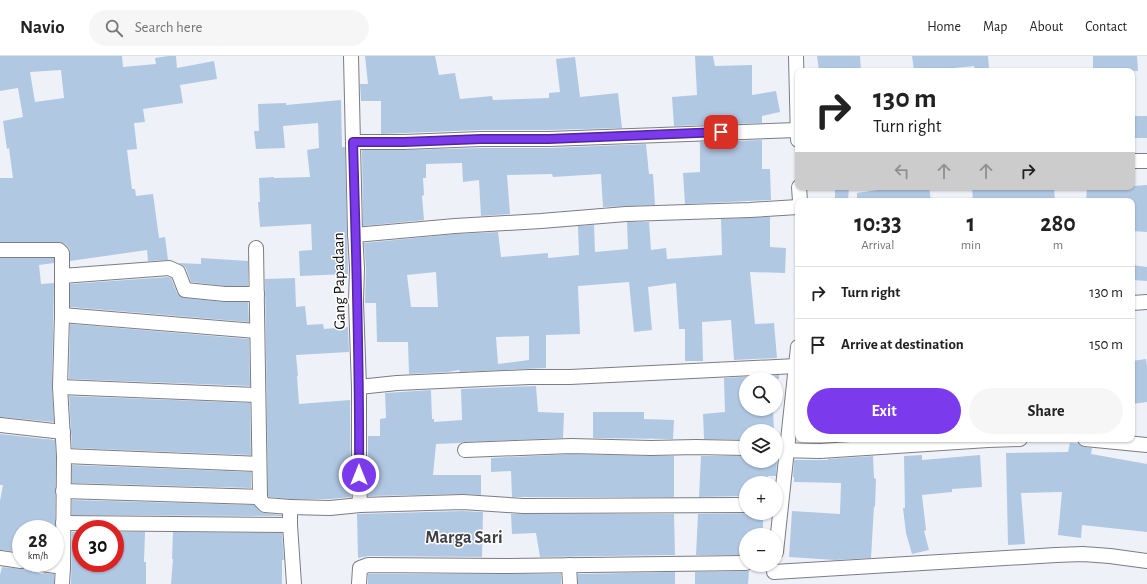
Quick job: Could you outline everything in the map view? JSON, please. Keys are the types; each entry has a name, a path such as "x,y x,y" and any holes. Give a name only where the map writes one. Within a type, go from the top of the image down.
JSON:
{"street":[{"name":"Gang Papadaan","path":"351,56 357,268 356,302 359,387 360,505"},
{"path":"796,56 796,68"},
{"path":"353,142 549,139 795,130"},
{"path":"1135,161 1147,161"},
{"path":"355,235 456,226 633,214 795,207"},
{"path":"256,248 260,497 261,501 265,505 290,508 330,508 360,505 463,502 523,506 739,505"},
{"path":"0,250 60,250 62,254 60,387 64,456 63,520"},
{"path":"62,276 169,268 178,272 185,290 225,294 257,294"},
{"path":"1135,303 1147,302"},
{"path":"62,315 257,331"},
{"path":"359,387 397,383 529,377 570,377 795,366"},
{"path":"783,444 795,372"},
{"path":"60,387 258,395"},
{"path":"0,425 63,432"},
{"path":"783,450 820,451 957,442"},
{"path":"1116,442 1147,445"},
{"path":"465,450 571,446 739,448"},
{"path":"64,456 259,464"},
{"path":"63,491 260,497"},
{"path":"290,508 294,584"},
{"path":"64,523 290,525"},
{"path":"774,574 1083,554 1147,561"},
{"path":"0,558 12,560"},
{"path":"359,584 360,568 368,565 495,566 739,563"},
{"path":"569,565 570,584"},
{"path":"62,584 63,572"}],"building":[{"path":"0,56 122,56 123,67 156,64 155,58 168,56 176,56 177,68 214,61 217,79 180,85 183,103 143,109 145,122 134,123 137,149 127,150 132,189 135,189 136,196 153,194 159,238 165,237 168,260 148,261 147,250 70,261 70,249 65,244 60,242 0,242 0,178 13,178 9,148 7,149 3,121 23,117 18,88 0,91","holes":["61,70 64,98 35,102 30,72"]},
{"path":"365,56 435,56 439,75 455,73 460,99 492,96 493,100 549,98 549,93 560,92 556,59 575,57 580,97 618,93 622,128 481,130 381,134 381,101 361,101 360,84 368,84"},
{"path":"695,56 713,56 715,66 752,65 752,95 776,91 780,112 762,116 762,123 674,126 672,97 697,95"},
{"path":"817,56 860,56 861,68 819,68"},
{"path":"912,56 988,56 989,68 975,68 974,66 954,68 914,68"},
{"path":"1093,56 1137,56 1138,71 1135,71 1135,68 1093,68"},
{"path":"341,100 342,147 345,147 348,274 300,276 299,251 312,250 311,224 260,227 258,202 260,202 259,178 310,177 307,150 319,148 318,123 283,126 285,148 256,149 254,131 259,131 258,104 286,103 286,105"},
{"path":"1135,116 1147,116 1147,138 1135,138"},
{"path":"762,140 762,169 770,169 771,200 685,204 683,173 700,172 700,142"},
{"path":"646,144 649,174 653,174 655,205 603,207 601,174 553,177 552,174 507,175 510,214 481,216 479,180 463,182 462,163 426,164 426,178 423,178 424,195 422,196 424,220 363,226 362,150 549,148"},
{"path":"1147,185 1147,232 1135,231 1135,198 1086,198 1087,190 1135,190 1135,186"},
{"path":"835,190 849,190 848,198 835,198"},
{"path":"878,190 929,190 931,198 857,198 857,193"},
{"path":"972,190 1054,190 1055,198 973,198"},
{"path":"770,217 770,247 786,248 785,273 750,272 755,324 774,323 777,358 734,360 731,320 702,322 703,361 685,361 685,329 679,329 676,283 648,287 652,330 634,332 629,282 578,286 580,334 546,335 546,368 460,372 459,370 409,374 408,342 377,342 376,303 365,303 366,268 364,243 456,234 498,232 501,257 548,253 548,258 579,255 578,226 594,225 595,252 628,249 627,222 649,222 651,250 666,248 667,259 722,255 721,219","holes":["436,272 438,307 411,307 407,275","529,336 529,360 498,364 496,337"]},
{"path":"0,258 54,258 54,263 39,265 41,284 54,283 52,387 54,422 0,417"},
{"path":"201,258 248,261 248,286 225,286 191,282 186,268 178,263 201,264"},
{"path":"1135,265 1147,267 1147,281 1135,280"},
{"path":"171,278 177,293 184,298 224,302 248,302 249,322 70,307 70,284"},
{"path":"295,278 296,307 305,306 307,325 323,324 324,329 348,327 349,352 296,355 299,404 350,400 351,497 330,499 290,499 268,496 265,279"},
{"path":"70,324 249,339 250,386 69,379"},
{"path":"1146,359 1147,402 1135,404 1135,361"},
{"path":"739,377 739,416 773,416 774,424 739,424 739,440 704,439 703,414 725,412 724,378"},
{"path":"536,386 538,412 564,413 563,438 436,444 433,475 481,475 481,495 368,496 368,436 380,436 380,419 386,418 385,393 431,390 432,419 434,419 434,422 462,420 461,389"},
{"path":"69,396 250,403 251,455 72,448"},
{"path":"593,412 644,412 644,419 674,420 673,439 593,438"},
{"path":"0,434 55,440 55,520 12,520 12,551 0,550 0,501 3,485 0,485"},
{"path":"1070,443 1092,448 1091,454 1147,464 1147,532 1082,525 1081,538 1058,535 1062,492 1021,493 1025,544 1008,545 1006,453 1068,452"},
{"path":"571,454 674,456 674,497 512,497 511,471 491,472 491,458"},
{"path":"922,455 922,460 980,455 982,487 952,489 952,492 922,495 926,530 924,531 929,550 912,554 906,533 903,508 905,508 904,456"},
{"path":"701,456 739,456 739,468 777,468 776,476 739,476 739,496 699,497"},
{"path":"873,456 874,478 876,479 871,558 835,560 789,557 792,511 840,514 841,483 794,482 794,460 828,460"},
{"path":"72,465 251,472 251,488 72,483"},
{"path":"72,500 254,505 259,511 264,513 282,516 72,515"},
{"path":"463,511 483,512 482,557 368,556 358,558 357,514"},
{"path":"739,513 739,520 763,520 763,528 739,528 739,555 696,555 698,514"},
{"path":"511,514 674,514 675,555 540,557 536,533 512,534"},
{"path":"72,532 72,572 124,572 124,532 145,532 144,562 146,562 146,584 71,584"},
{"path":"173,532 282,533 284,560 282,560 282,584 171,584"},
{"path":"2,567 12,568 12,572 54,574 54,584 0,584"},
{"path":"675,572 675,584 578,584 578,574"},
{"path":"695,572 749,572 748,584 695,584"},
{"path":"368,574 561,574 561,584 368,584"}],"district":[{"name":"Marga Sari","path":"464,538"}],"route":[{"path":"359,475 359,387 356,302 357,268 353,142 549,139 721,132"}]}
